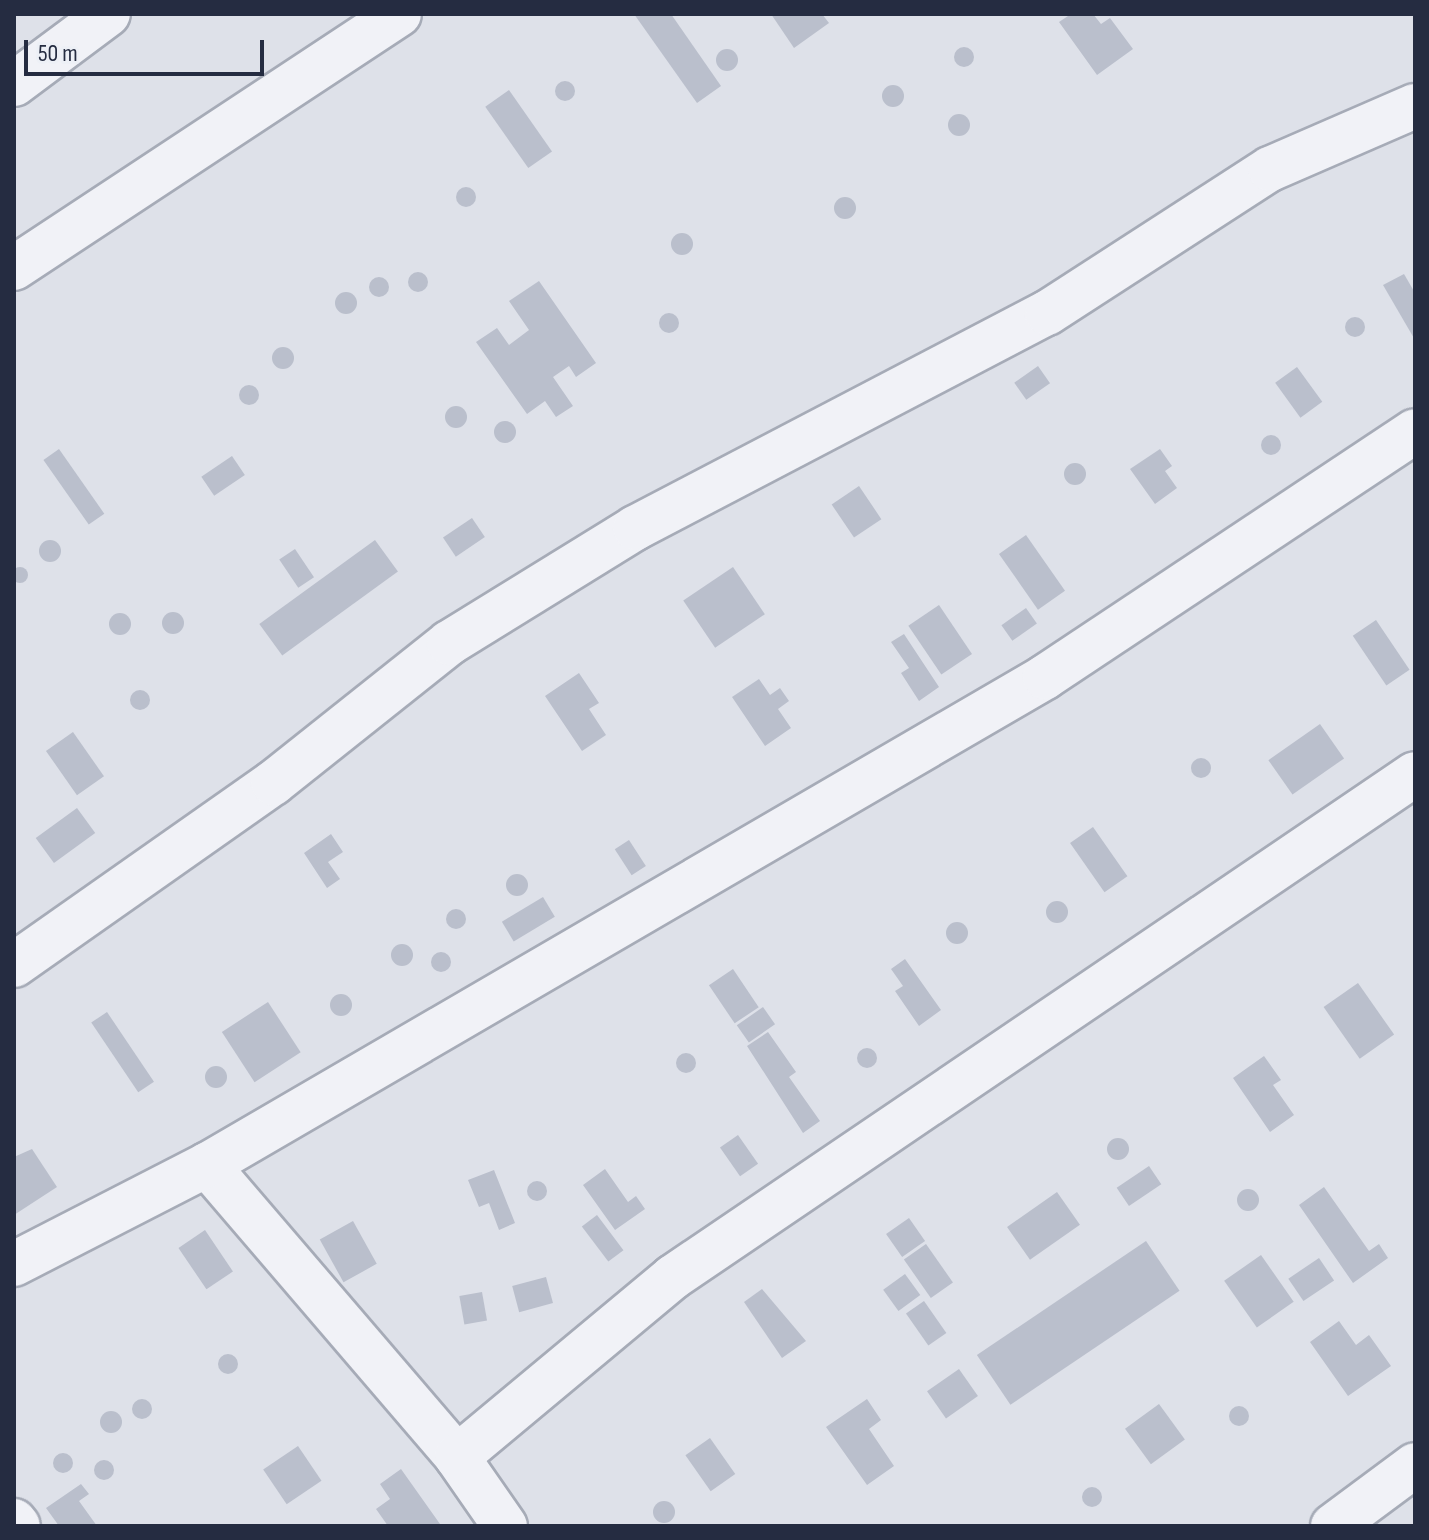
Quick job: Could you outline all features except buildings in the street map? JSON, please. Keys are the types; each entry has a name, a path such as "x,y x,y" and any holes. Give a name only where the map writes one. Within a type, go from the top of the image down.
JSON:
{"street":[{"path":"14,84 108,14"},
{"path":"14,268 399,14"},
{"path":"14,965 273,783 449,643 622,537 1047,313 1270,169 1415,106"},
{"path":"14,1264 207,1165 1045,677 1415,431"},
{"path":"457,1457 673,1277 1415,774"},
{"path":"207,1165 457,1457 505,1526"},
{"path":"1333,1526 1415,1465"}]}
